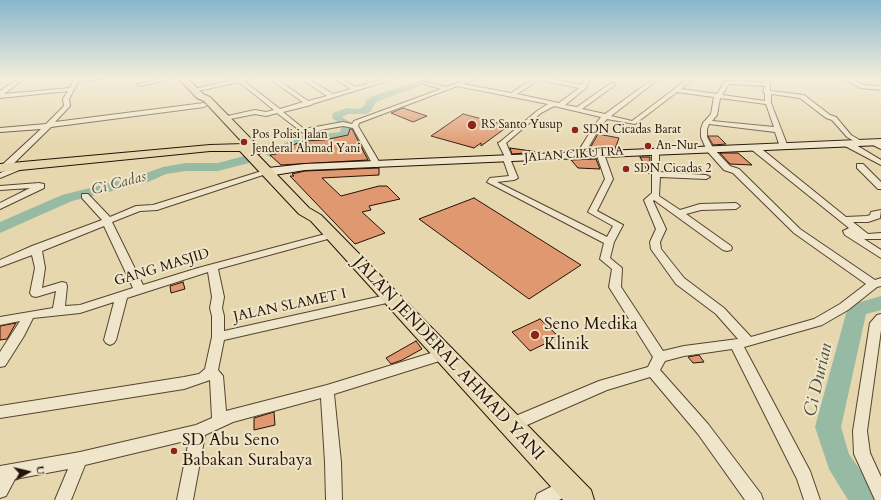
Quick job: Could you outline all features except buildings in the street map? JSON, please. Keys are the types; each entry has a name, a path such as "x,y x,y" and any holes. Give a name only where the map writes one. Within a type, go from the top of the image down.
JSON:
{"main road":[{"name":"JALAN JENDERAL AHMAD YANI","path":"203,101 237,141 272,171"},
{"name":"JALAN JENDERAL AHMAD YANI","path":"209,101 272,171 304,211 316,218 574,493"},
{"path":"1,171 25,166 155,153 237,141"},
{"name":"JALAN CIKUTRA","path":"272,171 298,168 508,159 600,153 710,150 856,143 878,144"}],"street":[{"path":"1,171 51,125 67,106 66,101"},
{"path":"0,130 51,125 176,101"},
{"path":"267,101 303,131 343,124 350,125 413,101"},
{"path":"305,101 309,104"},
{"path":"225,118 255,112 266,114 317,101"},
{"path":"540,101 605,118 635,123 662,101"},
{"path":"562,101 538,112 502,143 514,178 493,180 491,182 610,242"},
{"path":"577,110 589,101"},
{"path":"580,155 597,126 626,101"},
{"path":"510,425 604,385 653,371 660,357 692,349 742,343 818,322 844,307 877,283 797,231 736,171 727,168 710,150 704,137 704,129 714,116 716,101"},
{"path":"754,101 768,103 784,147"},
{"path":"810,101 828,117 834,118 856,143 881,163"},
{"path":"708,122 778,130"},
{"path":"350,125 377,165"},
{"path":"755,148 858,231 866,236 881,236"},
{"path":"654,196 655,151"},
{"path":"600,153 609,179 592,210 594,214 618,225 610,242 605,259 617,268 615,288 621,294 660,357"},
{"path":"860,166 881,187"},
{"path":"0,264 36,248 139,208 154,208 272,171"},
{"path":"655,174 706,177"},
{"path":"0,188 41,186 0,206"},
{"path":"85,196 107,220 139,289"},
{"path":"654,196 727,248"},
{"path":"654,196 648,200 661,229 655,245 659,255 680,281 720,311 742,343 804,477 812,500"},
{"path":"678,214 700,208 736,206"},
{"path":"844,220 868,219 868,217 877,216 874,214 881,213"},
{"path":"858,231 847,232 881,255"},
{"name":"GANG MASJID","path":"0,321 29,315 80,309 139,289 332,235"},
{"path":"36,248 40,268 36,293 62,286 58,311"},
{"path":"0,412 184,383 203,378 211,372 218,337 218,316 216,308 218,297 212,268"},
{"path":"110,340 122,296"},
{"name":"JALAN SLAMET I","path":"218,337 391,298"},
{"path":"0,362 20,333 29,315"},
{"path":"881,318 876,323 860,431 862,454 881,495"},
{"path":"0,490 5,473 80,458 198,431 219,420 327,391 444,354"},
{"path":"653,371 703,429 755,500"},
{"path":"211,372 216,376 219,420"},
{"path":"327,391 333,462 334,500"},
{"path":"185,500 198,431"},
{"path":"63,500 80,458"},
{"path":"543,500 574,493"}],"waterway":[{"name":"Ci Cadas","path":"270,153 281,151 292,143 300,140 344,135 348,130 347,124 337,118 337,115 347,111 362,112 367,109 371,101"},
{"name":"Ci Cadas","path":"0,228 35,211 67,198 143,179 163,171 186,167 218,167 244,160"},
{"name":"Ci Durian","path":"864,500 838,460 828,427 857,310 881,303"}],"place":[{"name":"RS Santo Yusup","path":"472,125"},
{"name":"SDN Cicadas Barat","path":"575,130"},
{"name":"Pos Polisi Jalan Jenderal Ahmad Yani","path":"244,142"},
{"name":"An-Nur","path":"648,146"},
{"name":"SDN Cicadas 2","path":"626,169"},
{"name":"Seno Medika Klinik","path":"535,335"},
{"name":"SD Abu Seno Babakan Surabaya","path":"174,451"}]}
